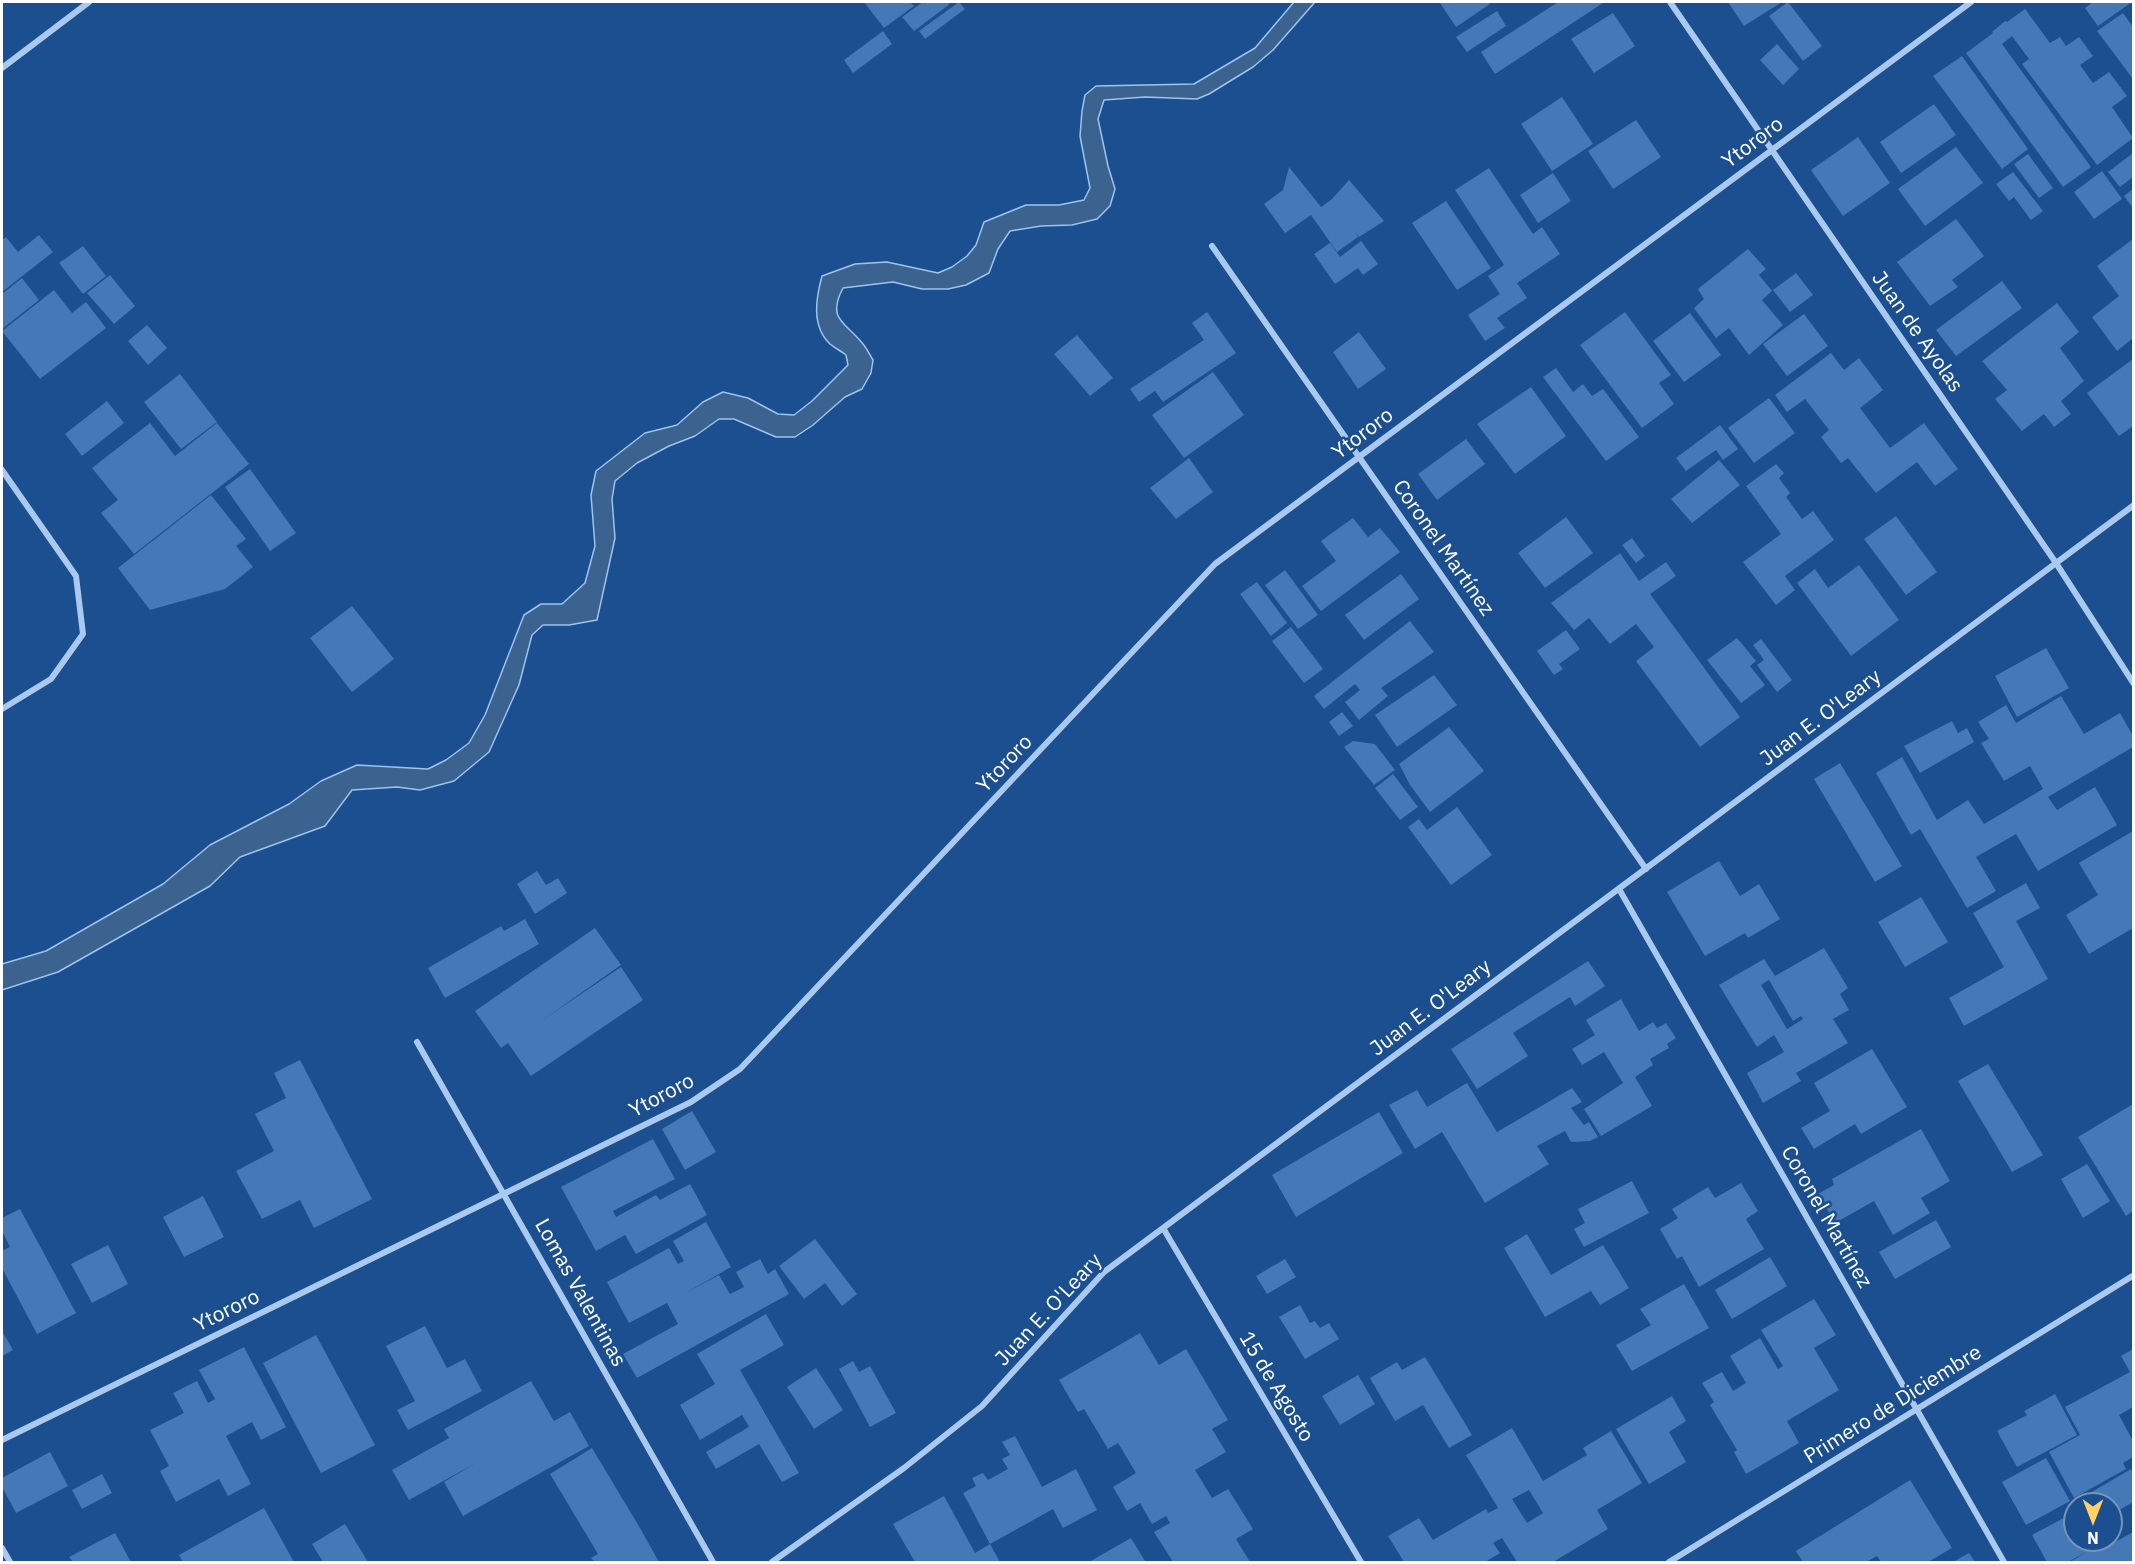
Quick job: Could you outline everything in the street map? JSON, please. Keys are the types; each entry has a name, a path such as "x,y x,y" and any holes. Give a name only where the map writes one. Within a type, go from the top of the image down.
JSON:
{"street":[{"path":"2,68 89,2"},
{"name":"Juan de Ayolas","path":"1670,2 2056,563 2133,684"},
{"name":"Ytororo","path":"2,1440 691,1102 740,1069 1215,564 1971,2"},
{"name":"Coronel Martínez","path":"1212,246 1646,869"},
{"path":"2,470 76,576 82,634 51,679 2,709"},
{"name":"Juan E. O'Leary","path":"772,1563 904,1468 982,1406 1104,1272 2133,505"},
{"name":"Coronel Martínez","path":"1619,889 2004,1563"},
{"name":"Lomas Valentinas","path":"417,1042 713,1563"},
{"name":"15 de Agosto","path":"1162,1228 1361,1563"},
{"name":"Primero de Diciembre","path":"1669,1563 2133,1275"},
{"path":"2,1548 10,1563"}],"water":[{"path":"1294,2 1315,2 1273,50 1253,67 1209,94 1197,99 1145,97 1104,100 1098,119 1115,189 1110,206 1097,219 1072,225 1041,226 1010,231 998,249 989,273 966,285 948,289 922,289 893,282 843,288 838,299 837,314 863,344 873,360 871,373 862,389 845,397 813,425 795,437 776,437 734,419 719,419 695,436 669,446 637,463 615,481 612,499 615,538 597,620 569,625 543,625 532,635 519,685 489,752 454,781 420,790 397,787 352,790 325,826 240,857 210,886 58,972 2,990 2,964 46,951 163,884 210,845 289,804 321,781 357,765 428,769 446,760 469,743 485,715 524,615 541,604 562,604 585,583 595,546 591,495 596,471 645,433 677,425 703,402 723,392 748,398 778,414 794,415 812,401 848,365 846,355 830,344 820,329 817,302 822,276 855,264 887,262 938,273 952,267 967,256 976,245 984,222 1026,205 1059,205 1084,200 1090,188 1080,136 1085,95 1096,86 1194,84 1255,48"}],"building":[{"path":"864,2 910,2 914,6 884,28"},
{"path":"923,2 950,4 914,31 902,17"},
{"path":"959,2 965,9 925,39 919,31"},
{"path":"1489,2 1490,4 1456,27 1440,3"},
{"path":"1558,2 1603,3 1495,74 1481,52"},
{"path":"1728,2 1782,2 1744,26"},
{"path":"1788,2 1822,46 1803,61 1769,16"},
{"path":"2093,2 2132,2 2098,26 2085,8"},
{"path":"2025,9 2050,43 2060,37 2066,46 2079,37 2093,56 2080,65 2093,83 2109,72 2127,96 2112,107 2133,138 2097,165 2022,64 2029,59 2012,36 2002,44 2091,167 2063,187 1966,53 2005,21 2007,22"},
{"path":"1497,11 1506,26 1467,52 1456,37"},
{"path":"1613,13 1635,46 1594,73 1571,39"},
{"path":"2123,13 2133,27 2133,79 2097,31"},
{"path":"883,31 892,44 853,73 844,60"},
{"path":"1777,44 1799,69 1783,85 1760,60"},
{"path":"1962,56 2028,149 2002,169 1933,76"},
{"path":"1562,97 1593,144 1552,171 1521,124"},
{"path":"1934,104 1956,135 1901,173 1880,142"},
{"path":"1636,120 1661,157 1613,189 1588,151"},
{"path":"1858,137 1890,183 1843,216 1811,170"},
{"path":"1956,147 1983,183 1925,226 1898,189"},
{"path":"2133,153 2133,177 2120,187 2108,172"},
{"path":"2028,154 2053,188 2039,198 2014,164"},
{"path":"1289,167 1321,207 1332,199 1349,180 1384,221 1359,237 1355,232 1358,237 1337,252 1311,215 1285,233 1264,204 1283,190"},
{"path":"1489,168 1533,234 1542,227 1560,254 1517,283 1527,298 1497,318 1505,328 1485,341 1468,315 1500,294 1488,276 1504,265 1455,190"},
{"path":"2102,171 2122,199 2094,219 2074,192"},
{"path":"2013,172 2043,211 2031,220 2014,197 2009,201 1996,184"},
{"path":"1553,173 1571,201 1538,223 1520,195"},
{"path":"2133,189 2133,208 2124,196"},
{"path":"1446,201 1491,268 1457,290 1412,223"},
{"path":"1956,219 1984,256 1952,280 1958,287 1930,306 1897,262"},
{"path":"39,235 53,252 2,292 2,240 6,237 18,252"},
{"path":"2133,239 2133,338 2117,351 2092,317 2119,296 2097,266"},
{"path":"1361,241 1378,264 1363,275 1358,268 1335,284 1314,254 1330,243 1340,257"},
{"path":"83,246 106,276 83,294 59,263"},
{"path":"1748,249 1766,269 1759,275 1772,291 1762,300 1783,325 1749,355 1729,328 1716,338 1694,308 1704,299 1698,289"},
{"path":"1796,273 1813,295 1790,312 1773,290"},
{"path":"110,275 135,306 114,324 87,293"},
{"path":"22,278 39,300 2,329 2,294"},
{"path":"2002,281 2022,308 1956,356 1936,330"},
{"path":"54,290 72,313 86,302 106,328 40,379 2,331"},
{"path":"2057,303 2079,332 2060,348 2084,381 2061,401 2071,414 2054,427 2044,414 2022,431 1995,399 2007,390 1982,361"},
{"path":"1207,312 1236,353 1163,402 1155,391 1139,402 1130,389 1204,340 1192,323"},
{"path":"1625,312 1671,375 1659,383 1674,404 1642,428 1580,345"},
{"path":"1690,313 1721,355 1684,382 1653,341"},
{"path":"1804,314 1828,346 1787,376 1763,344"},
{"path":"147,325 167,348 148,365 128,341"},
{"path":"1359,332 1386,369 1358,389 1333,352"},
{"path":"1077,335 1113,378 1090,396 1054,354"},
{"path":"1831,353 1844,370 1859,358 1883,390 1860,408 1890,448 1924,423 1958,469 1935,486 1917,462 1876,493 1848,458 1841,463 1821,437 1829,430 1805,399 1787,412 1775,395"},
{"path":"2133,359 2133,426 2119,436 2087,393"},
{"path":"1556,368 1573,392 1583,384 1592,396 1603,389 1639,437 1606,461 1543,377"},
{"path":"1213,372 1244,415 1184,458 1152,415"},
{"path":"180,374 217,422 181,449 144,402"},
{"path":"1531,387 1566,436 1515,474 1477,424"},
{"path":"1769,398 1795,433 1754,463 1728,428"},
{"path":"107,401 124,423 82,456 65,434"},
{"path":"150,423 175,456 217,423 249,464 134,554 101,513 118,500 92,468"},
{"path":"1720,425 1738,449 1723,460 1716,450 1686,471 1676,458"},
{"path":"1466,439 1485,464 1437,500 1418,474"},
{"path":"1189,458 1213,492 1176,519 1150,488"},
{"path":"1719,460 1740,485 1692,523 1671,499"},
{"path":"1776,464 1784,473 1779,478 1790,493 1786,497 1802,519 1813,511 1834,540 1785,576 1795,590 1776,605 1743,562 1781,534 1746,486"},
{"path":"250,469 296,533 270,551 225,487"},
{"path":"211,495 246,539 236,546 253,567 225,589 150,610 118,568"},
{"path":"1896,516 1937,572 1906,595 1864,539"},
{"path":"1566,517 1593,553 1545,588 1518,553"},
{"path":"1353,518 1368,537 1380,528 1400,552 1321,611 1302,586 1336,561 1321,541"},
{"path":"1632,538 1645,556 1636,563 1622,545"},
{"path":"1620,553 1639,581 1666,562 1676,576 1650,594 1740,717 1700,747 1636,661 1654,647 1636,624 1610,644 1589,618 1574,630 1551,603"},
{"path":"1859,565 1899,620 1851,656 1797,583 1815,569 1828,588"},
{"path":"1285,570 1318,615 1298,629 1265,585"},
{"path":"1401,574 1419,599 1364,640 1345,615"},
{"path":"1257,582 1287,623 1271,636 1240,594"},
{"path":"352,606 394,659 352,692 310,638"},
{"path":"1410,621 1434,652 1381,688 1388,696 1359,720 1345,702 1360,690 1355,684 1324,709 1314,696"},
{"path":"1291,627 1323,669 1304,683 1272,641"},
{"path":"1566,630 1580,649 1559,664 1563,669 1554,675 1537,651"},
{"path":"1737,638 1756,661 1750,666 1765,685 1741,703 1707,660"},
{"path":"1761,639 1792,680 1777,692 1757,665 1764,660 1753,645"},
{"path":"2046,648 2069,688 2017,717 1995,676"},
{"path":"1434,675 1457,705 1397,747 1375,715"},
{"path":"2061,696 2084,734 2120,713 2133,736 2133,747 2048,797 2057,810 2095,787 2117,825 2038,871 2016,834 1976,857 1996,891 1967,908 1920,829 1911,835 1876,773 1902,757 1937,820 1968,800 1984,824 2043,789 2030,766 2004,781 1981,743 1989,739 1978,722 2006,705 2016,723"},
{"path":"1342,712 1353,726 1339,736 1329,722"},
{"path":"1952,721 1958,733 1967,728 1974,742 1920,773 1904,746"},
{"path":"1449,727 1484,771 1430,812 1410,785 1399,764"},
{"path":"1353,741 1375,744 1395,770 1374,785 1344,747"},
{"path":"1840,763 1902,866 1875,882 1814,779"},
{"path":"1393,774 1418,807 1400,820 1375,788"},
{"path":"1457,807 1492,855 1451,885 1408,827 1419,819 1427,830"},
{"path":"2133,831 2133,928 2089,954 2066,915 2098,895 2079,863"},
{"path":"1719,861 1740,896 1759,884 1780,919 1748,938 1745,933 1705,956 1667,892"},
{"path":"537,871 546,885 558,878 567,893 535,914 517,884"},
{"path":"2026,883 2040,908 2016,921 2048,979 1964,1026 1949,998 2004,967 1973,913"},
{"path":"1921,897 1948,942 1905,967 1878,922"},
{"path":"525,919 539,944 445,998 428,968 501,926 504,931"},
{"path":"595,928 621,965 541,1021 621,967 643,1000 531,1076 508,1043 501,1048 475,1011"},
{"path":"1824,948 1848,988 1840,994 1849,1010 1833,1019 1848,1043 1796,1073 1801,1081 1763,1103 1747,1073 1784,1052 1774,1035 1757,1047 1719,985 1764,959 1775,976","holes":["1769,980 1793,1021 1801,1016 1803,1019 1787,1029 1761,985"]},
{"path":"1588,961 1605,986 1575,1006 1570,997 1513,1033 1528,1056 1477,1089 1451,1049"},
{"path":"1621,999 1639,1031 1653,1022 1657,1028 1666,1023 1676,1038 1667,1044 1669,1048 1650,1059 1653,1065 1635,1077 1652,1106 1601,1136 1584,1109 1623,1083 1604,1052 1582,1065 1572,1049 1595,1035 1586,1020"},
{"path":"1872,1049 1907,1107 1861,1134 1855,1124 1814,1149 1801,1128 1830,1111 1814,1083"},
{"path":"300,1060 372,1199 314,1228 300,1200 262,1219 236,1171 274,1151 255,1114 286,1098 274,1073"},
{"path":"1988,1064 2043,1155 2012,1172 1958,1081"},
{"path":"1467,1083 1497,1132 1572,1088 1582,1102 1571,1108 1584,1125 1589,1122 1598,1137 1590,1141 1571,1142 1565,1131 1537,1146 1549,1164 1485,1203 1442,1132 1415,1149 1389,1105 1417,1090 1427,1107"},
{"path":"2133,1104 2133,1211 2126,1216 2078,1137"},
{"path":"692,1111 716,1152 685,1170 662,1129"},
{"path":"1379,1112 1403,1153 1296,1217 1272,1175"},
{"path":"1921,1129 1950,1181 1921,1198 1930,1213 1893,1235 1874,1201 1835,1223 1818,1194 1834,1185 1832,1179"},
{"path":"653,1139 675,1179 613,1211 616,1217 656,1195 660,1200 690,1184 707,1215 636,1254 625,1235 596,1251 561,1187"},
{"path":"2087,1164 2110,1201 2083,1218 2061,1179"},
{"path":"1632,1181 1649,1213 1584,1247 1574,1229 1585,1223 1578,1209"},
{"path":"1741,1183 1758,1211 1746,1219 1764,1249 1699,1287 1682,1256 1677,1259 1660,1229 1678,1218 1672,1209 1708,1187 1715,1198"},
{"path":"203,1196 224,1237 184,1257 163,1217"},
{"path":"20,1209 76,1313 37,1334 2,1268 2,1251 10,1247 2,1231 2,1218"},
{"path":"1936,1220 1951,1247 1895,1279 1879,1252"},
{"path":"706,1222 731,1267 684,1294 719,1275 730,1294 744,1287 736,1272 760,1259 768,1274 775,1269 789,1294 637,1378 623,1354 678,1324 667,1303 629,1323 607,1282 669,1248 678,1264 684,1261 673,1241"},
{"path":"1527,1234 1551,1275 1603,1245 1629,1288 1600,1305 1591,1291 1545,1317 1504,1248"},
{"path":"815,1239 857,1294 842,1306 825,1283 804,1299 779,1266"},
{"path":"108,1245 128,1284 92,1303 71,1264"},
{"path":"1770,1257 1787,1286 1732,1319 1715,1290"},
{"path":"1285,1259 1296,1277 1267,1294 1256,1276"},
{"path":"1684,1284 1709,1328 1632,1371 1616,1345 1651,1325 1640,1309"},
{"path":"1814,1299 1836,1335 1814,1348 1839,1390 1787,1421 1799,1443 1746,1474 1734,1452 1737,1450 1710,1405 1714,1402 1702,1383 1722,1372 1733,1391 1746,1383 1730,1356 1760,1338 1778,1369 1783,1366 1761,1330"},
{"path":"1300,1305 1310,1323 1315,1321 1320,1328 1329,1323 1339,1339 1305,1359 1279,1317"},
{"path":"766,1314 784,1345 740,1370 799,1473 782,1482 759,1444 716,1469 706,1452 749,1427 742,1415 700,1440 680,1405 715,1384 697,1354"},
{"path":"425,1326 447,1368 465,1359 482,1391 408,1430 397,1410 415,1401 386,1346"},
{"path":"2,1331 13,1350 2,1356"},
{"path":"1140,1333 1159,1365 1186,1349 1228,1420 1212,1429 1226,1452 1195,1470 1212,1498 1228,1489 1253,1529 1236,1539 1250,1562 1173,1562 1154,1532 1170,1523 1166,1516 1152,1524 1140,1503 1127,1511 1113,1487 1136,1473 1118,1443 1108,1449 1084,1409 1078,1412 1059,1380"},
{"path":"316,1335 375,1445 321,1473 263,1363"},
{"path":"244,1347 286,1427 261,1440 252,1422 226,1436 251,1484 228,1496 219,1479 176,1502 160,1471 169,1466 150,1430 184,1413 173,1393 197,1381 208,1403 215,1399 199,1370"},
{"path":"2133,1349 2133,1407 2119,1415 2133,1441 2133,1457 2123,1463 2126,1469 2085,1492 2071,1492 2049,1452 2080,1435 2065,1407 2130,1372 2121,1356"},
{"path":"1425,1357 1472,1435 1449,1448 1423,1405 1395,1421 1370,1378 1397,1362 1402,1370"},
{"path":"853,1361 859,1372 870,1366 896,1413 870,1427 839,1369"},
{"path":"816,1368 843,1410 814,1429 787,1387"},
{"path":"1358,1375 1375,1404 1340,1425 1322,1396"},
{"path":"531,1381 554,1421 570,1412 589,1446 463,1516 444,1482 476,1463 409,1500 392,1470 449,1438 444,1429"},
{"path":"2055,1394 2077,1435 2017,1467 1997,1431 2027,1415 2024,1411"},
{"path":"1672,1396 1686,1421 1669,1432 1686,1462 1649,1484 1616,1429"},
{"path":"1512,1428 1543,1481 1587,1455 1583,1448 1611,1431 1642,1483 1597,1510 1608,1529 1553,1562 1517,1562 1502,1538 1493,1543 1500,1553 1485,1562 1404,1562 1388,1536 1419,1518 1433,1540 1486,1509 1488,1513 1498,1508 1466,1455","holes":["1529,1490 1543,1513 1527,1523 1512,1499"]},
{"path":"1015,1436 1042,1487 1076,1469 1097,1510 1063,1528 1053,1509 990,1544 963,1493 976,1486 972,1478 983,1473 988,1480 1008,1469 1002,1459 1010,1455 1002,1442"},
{"path":"592,1448 659,1562 595,1562 591,1558 598,1554 550,1474"},
{"path":"50,1452 68,1486 16,1513 2,1487 2,1478"},
{"path":"2046,1458 2065,1492 2063,1492 2063,1505 2026,1525 2002,1482"},
{"path":"2131,1469 2133,1502 2123,1508 2123,1492 2092,1492"},
{"path":"102,1474 112,1493 82,1509 72,1490"},
{"path":"1910,1480 1952,1548 1928,1562 1881,1562 1877,1556 1866,1562 1803,1562 1796,1551"},
{"path":"944,1496 975,1553 990,1544 1000,1562 915,1562 893,1524"},
{"path":"264,1508 294,1562 183,1562 179,1555"},
{"path":"2063,1518 2063,1552 2086,1552 2068,1562 2047,1562 2032,1535"},
{"path":"345,1524 368,1562 323,1562 312,1544"},
{"path":"2133,1532 2133,1562 2070,1562 2086,1552 2123,1552 2123,1538"},
{"path":"115,1533 131,1562 73,1562 69,1557"},
{"path":"1131,1538 1145,1561 1089,1562"},
{"path":"1969,1553 1975,1562 1953,1562"}]}
